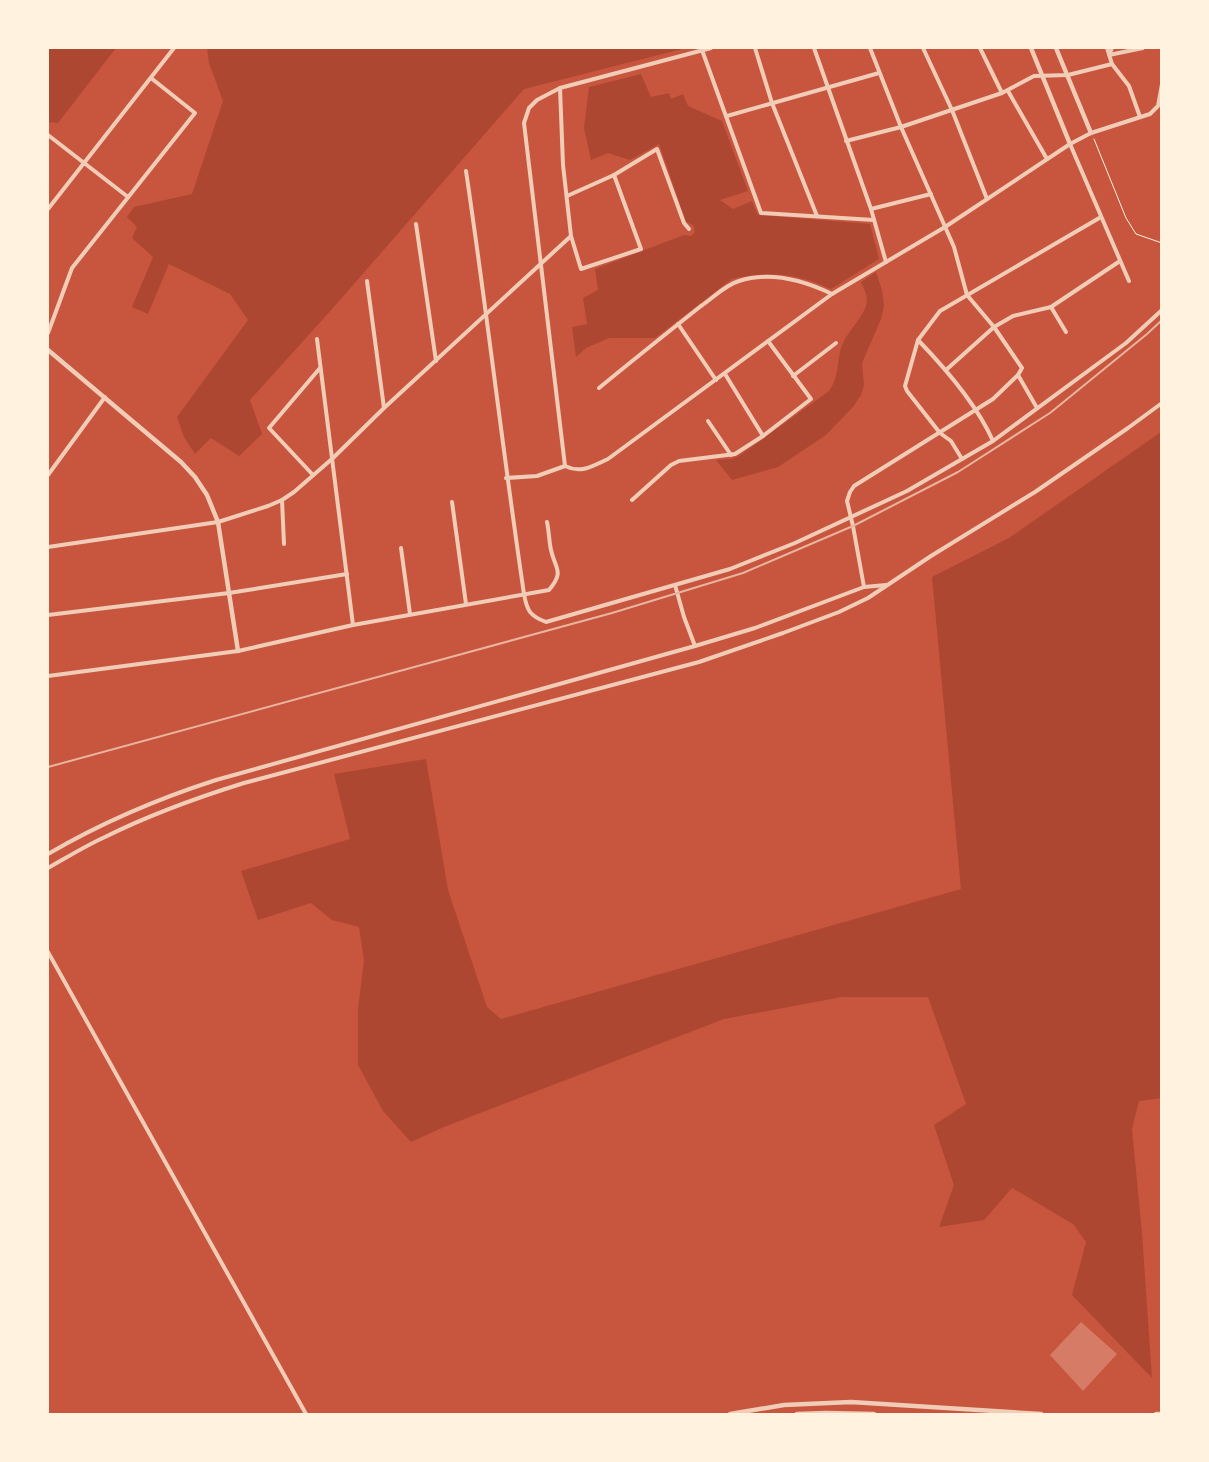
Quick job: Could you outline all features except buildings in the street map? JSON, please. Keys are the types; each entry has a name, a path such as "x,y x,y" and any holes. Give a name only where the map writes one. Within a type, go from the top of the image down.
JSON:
{"street":[{"path":"48,209 174,48"},
{"path":"565,466 524,122 529,108 537,100 560,88 711,48"},
{"path":"755,48 772,103 817,216"},
{"path":"814,48 871,209 886,262"},
{"path":"864,588 852,518 847,501 854,486 993,399 1021,371 1021,365 994,327 967,295 958,260 901,127 870,48"},
{"path":"923,48 952,110 987,200"},
{"path":"980,48 1002,93"},
{"path":"1031,48 1129,281"},
{"path":"1056,48 1091,133"},
{"path":"1107,48 1112,64 1129,86 1140,118"},
{"path":"1110,55 1112,48"},
{"path":"1110,55 1143,48"},
{"path":"702,50 761,212 874,220"},
{"path":"846,141 901,127 1008,91 1034,76 1068,75 1112,64"},
{"path":"726,116 879,73"},
{"path":"48,333 72,268 194,113 150,78"},
{"path":"506,478 538,476 565,466 574,471 588,469 608,459 832,294 945,227 1070,144 1091,133 1150,114 1158,106 1162,84"},
{"path":"560,88 563,165 571,236 582,269 641,249 614,175"},
{"path":"1008,91 1047,160"},
{"path":"48,135 128,197"},
{"path":"567,196 614,175 657,148 684,223 689,229"},
{"path":"466,171 487,313 506,478 526,607 534,618 546,622 730,569 795,544 908,491 993,441 1126,343 1162,310"},
{"path":"871,209 930,194"},
{"path":"962,459 951,442 940,433 905,386 918,340 940,311 1101,217"},
{"path":"416,224 436,361"},
{"path":"48,547 218,522 282,500 333,458 384,408 571,236"},
{"path":"946,370 994,327 1012,316 1051,308 1120,261"},
{"path":"599,388 678,324 738,281 786,279 803,282 832,294"},
{"path":"367,281 384,408"},
{"path":"1051,308 1066,332"},
{"path":"678,324 716,380"},
{"path":"317,339 353,625"},
{"path":"918,340 946,370 985,423 993,441"},
{"path":"632,500 671,465 679,461 735,454 763,436 811,399 768,342"},
{"path":"792,376 836,344"},
{"path":"48,350 180,462 195,477 207,496 218,522 238,651"},
{"path":"313,475 269,428 321,368"},
{"path":"725,374 763,436"},
{"path":"1018,375 1037,408"},
{"path":"48,474 104,397"},
{"path":"48,868 106,836 175,807 244,783 720,655 839,612 888,585 931,556 1043,487 1162,403"},
{"path":"708,421 731,454"},
{"path":"282,500 284,544"},
{"path":"452,502 466,604"},
{"path":"48,676 238,651 353,625 550,590 556,582 559,569 551,550 547,522"},
{"path":"401,548 410,614"},
{"path":"48,615 230,593 347,574"},
{"path":"675,585 695,646"},
{"path":"48,854 101,825 170,796 216,780 695,646 755,628 864,588 888,585"},
{"path":"439,719 441,730"},
{"path":"404,728 407,739"},
{"path":"241,772 244,783"},
{"path":"216,780 220,791"},
{"path":"170,796 175,807"},
{"path":"101,825 106,836"},
{"path":"48,952 306,1414"},
{"path":"730,1414 784,1405 852,1402 1041,1414"},
{"path":"797,1414 874,1414"},
{"path":"1156,1414 1162,1414"}],"path":[{"path":"1091,133 1126,218 1136,234 1162,243"}],"shaded area":[{"path":"48,48 116,48 58,123 48,122"},
{"path":"207,48 686,48 524,89 250,400 262,434 239,456 211,438 195,454 184,437 177,417 248,320 230,294 169,264 148,314 132,307 153,257 132,238 137,227 127,217 134,207 192,194 223,101 209,63"},
{"path":"641,74 651,97 669,93 671,99 683,94 688,106 722,121 748,191 720,200 733,209 752,201 758,215 870,224 879,259 831,289 808,280 784,275 766,274 732,279 655,338 609,338 586,348 576,357 572,327 587,324 583,298 598,290 595,269 684,235 691,236 695,232 693,225 686,222 659,144 630,160 608,153 591,160 584,128 589,87"},
{"path":"876,272 882,290 884,306 881,319 862,363 864,385 861,395 853,407 826,435 778,467 732,480 716,460 731,459 739,456 829,391 835,380 843,343 861,317 866,306 866,296 861,282"},
{"path":"1161,432 1162,1098 1139,1101 1132,1129 1142,1233 1152,1378 1072,1295 1086,1242 1073,1224 1012,1188 984,1220 939,1227 954,1185 934,1125 966,1104 928,997 842,997 724,1019 444,1127 411,1142 383,1111 358,1065 358,1009 364,960 359,927 332,920 311,903 258,920 241,871 350,839 334,774 426,759 448,890 487,1007 501,1019 961,889 932,577 1009,538"}],"railway":[{"path":"48,767 612,613 743,573 853,526 958,472 1050,413 1162,320"}]}
